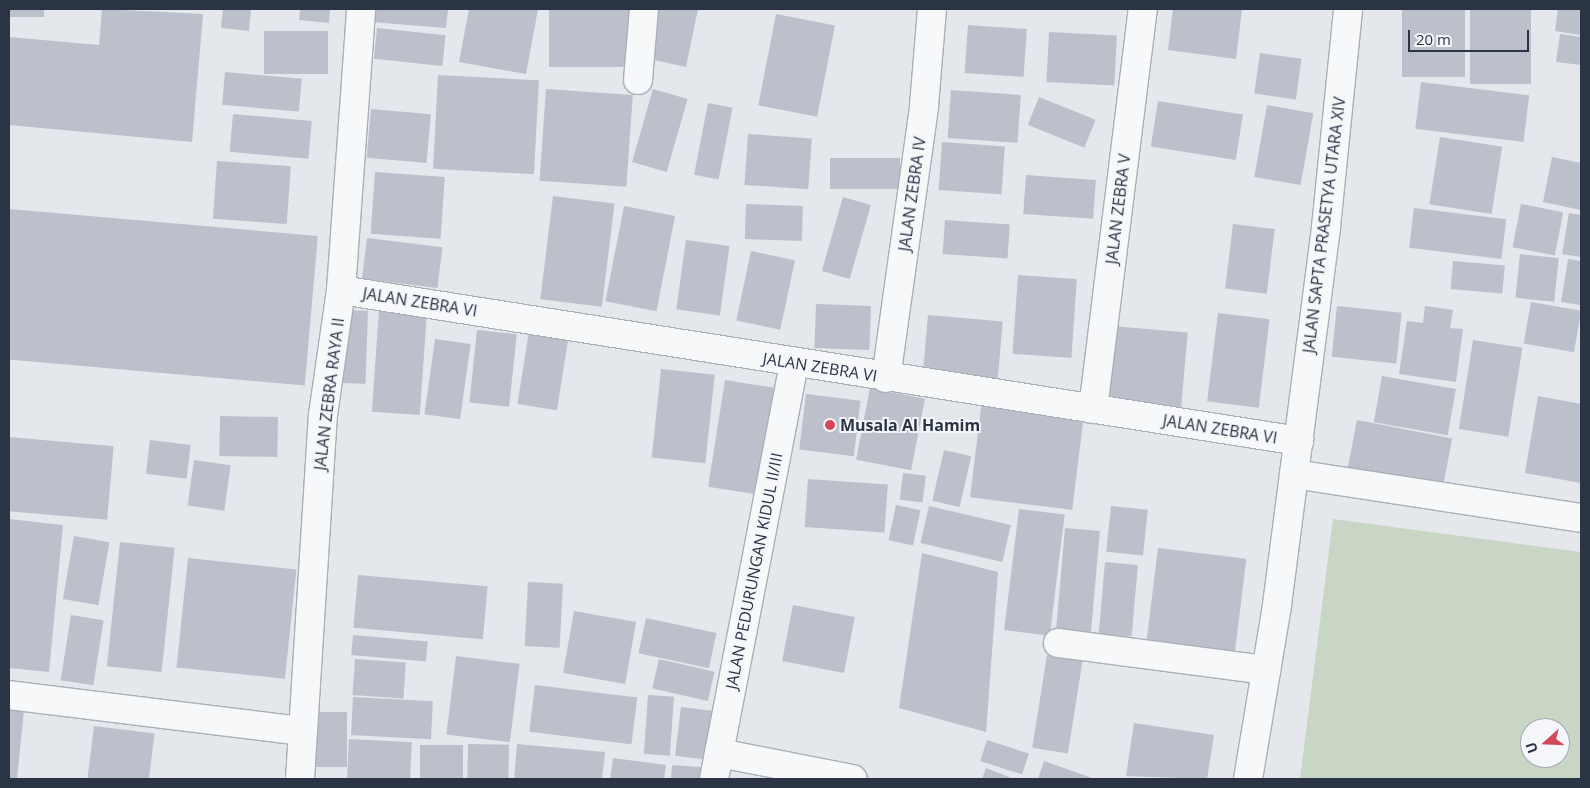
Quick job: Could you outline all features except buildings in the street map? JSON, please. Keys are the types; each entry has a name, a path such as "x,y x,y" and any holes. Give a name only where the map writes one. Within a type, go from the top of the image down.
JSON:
{"street":[{"name":"JALAN ZEBRA RAYA II","path":"300,779 301,731 323,415 341,290 361,9"},
{"path":"638,80 644,9"},
{"name":"JALAN ZEBRA IV","path":"886,378 924,106 932,9"},
{"name":"JALAN ZEBRA V","path":"1093,409 1143,9"},
{"name":"JALAN SAPTA PRASETYA UTARA XIV","path":"1248,779 1266,670 1294,474 1326,227 1348,9"},
{"name":"JALAN ZEBRA VI","path":"341,290 886,378 1298,441"},
{"name":"JALAN PEDURUNGAN KIDUL II/III","path":"714,779 794,363"},
{"path":"1294,474 1581,518"},
{"path":"1058,643 1266,670"},
{"path":"9,696 301,731"},
{"path":"719,752 853,779"}],"green space":[{"path":"1333,519 1581,552 1581,779 1300,779"}],"place":[{"name":"Musala Al Hamim","path":"830,425"}]}
